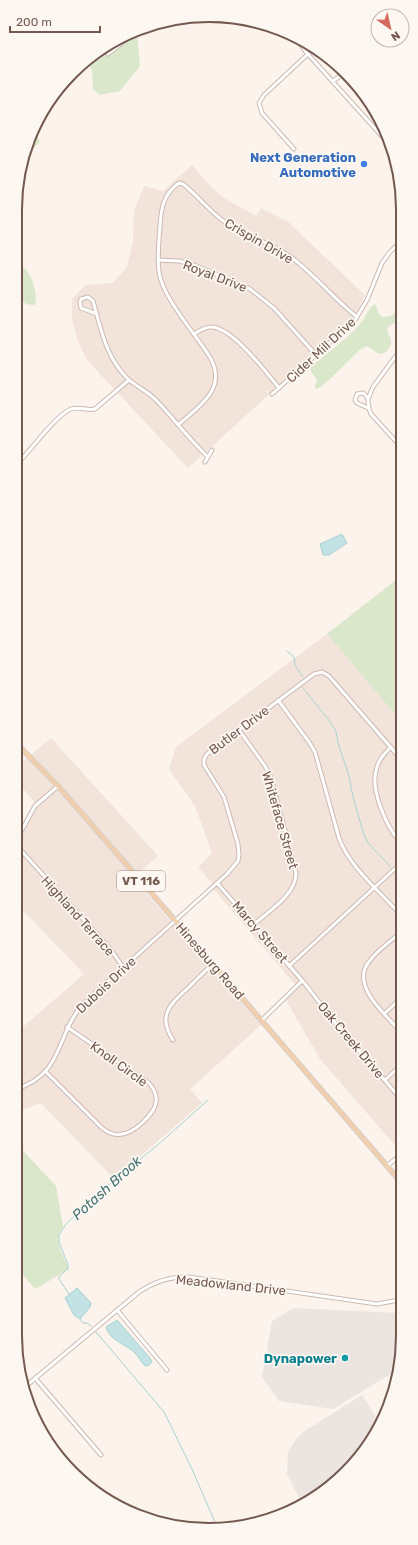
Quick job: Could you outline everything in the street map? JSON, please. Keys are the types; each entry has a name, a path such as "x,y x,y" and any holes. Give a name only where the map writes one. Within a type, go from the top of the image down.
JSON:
{"main road":[{"name":"Hinesburg Road","path":"22,749 58,786 396,1176"}],"street":[{"path":"108,54 121,44"},
{"path":"304,48 381,135"},
{"path":"294,149 262,113 259,104 263,97 308,54"},
{"path":"333,81 340,76"},
{"name":"Crispin Drive","path":"158,260 162,208 170,191 178,183 184,184 208,209 227,223 270,244 292,258 357,317"},
{"name":"Cider Mill Drive","path":"272,394 357,317 367,300 382,263 396,246"},
{"path":"158,260 163,286 212,362 216,373 215,384 207,399 178,425"},
{"name":"Royal Drive","path":"158,260 179,261 194,265 250,289 274,308 316,355"},
{"path":"97,314 81,308 81,299 86,296 91,299 97,314 111,356 119,369 129,380 156,400 207,456"},
{"path":"194,334 209,327 217,328 226,332 243,346 279,388"},
{"path":"396,356 373,388 368,399 368,408 374,418 396,442"},
{"path":"22,458 50,427 67,411 77,408 89,410 95,409 129,380"},
{"path":"368,399 365,394 361,393 357,394 355,400 359,405 368,408"},
{"path":"205,462 207,456 212,450"},
{"name":"Butler Drive","path":"175,920 217,883 236,864 239,858 239,848 224,796 205,768 204,762 207,754 278,700 314,674 324,672 328,674 396,753"},
{"path":"278,700 309,742 314,752 339,838 344,850 351,861 396,910"},
{"name":"Whiteface Street","path":"239,730 265,766 271,778 296,873 294,885 290,892 253,925"},
{"path":"391,747 378,764 375,772 375,781 385,818 396,837"},
{"path":"22,830 34,808 58,786"},
{"name":"Highland Terrace","path":"22,852 124,967"},
{"path":"289,966 396,868"},
{"name":"Marcy Street","path":"217,883 302,981"},
{"name":"Dubois Drive","path":"22,1086 32,1082 45,1071 57,1055 67,1027 73,1016 84,1003 175,920"},
{"path":"396,937 371,960 366,966 364,972 364,984 367,991 396,1026"},
{"path":"173,1040 166,1024 168,1010 181,994 213,964"},
{"path":"262,1020 302,981"},
{"name":"Oak Creek Drive","path":"302,981 332,1019 396,1093"},
{"path":"385,1013 396,1003"},
{"name":"Knoll Circle","path":"45,1071 101,1127 110,1134 122,1135 131,1132 153,1111 156,1097 154,1090 149,1084 67,1027"},
{"path":"385,1080 396,1070"},
{"path":"387,1166 396,1158"},
{"name":"Meadowland Drive","path":"28,1384 139,1292 164,1279 181,1277 377,1304 396,1301"},
{"path":"117,1310 166,1370"},
{"path":"35,1378 101,1455"}],"shaded area":[{"path":"192,165 212,188 224,198 256,216 261,208 287,221 365,295 359,308 349,322 188,468 87,360 77,339 72,319 72,299 85,285 113,283 127,267 133,241 134,211 144,186 163,191"},
{"path":"327,634 396,715 396,1146 320,1059 286,1000 298,988 210,885 212,883 198,867 212,853 195,806 169,769 176,747"},
{"path":"51,738 158,856 133,878 261,1025 190,1089 202,1103 114,1179 41,1103 22,1110 22,1028 84,974 22,909 22,824 34,802 22,787 22,762"},
{"path":"294,1308 396,1313 396,1348 392,1373 333,1409 279,1401 262,1377 272,1321"},
{"path":"362,1395 377,1419 350,1459 332,1477 300,1499 287,1474 288,1452 297,1438 306,1430"}],"green space":[{"path":"137,36 140,66 120,91 100,95 93,89 91,67 89,65 105,54"},
{"path":"37,136 40,142 32,150"},
{"path":"22,266 32,280 36,297 36,302 34,305 26,304 22,301"},
{"path":"375,304 379,314 383,317 391,316 396,312 396,322 387,328 391,339 389,348 386,352 379,354 367,346 361,349 331,378 316,389 315,386 317,380 310,370 311,367 361,323"},
{"path":"396,580 396,715 327,634"},
{"path":"22,1149 56,1186 63,1227 58,1237 58,1242 69,1269 35,1289 22,1273"}],"water":[{"path":"342,534 347,543 329,555 323,555 320,544"},
{"path":"77,1288 91,1303 90,1307 80,1319 74,1315 65,1298"},
{"path":"117,1320 150,1358 152,1362 149,1365 145,1366 135,1353 111,1336 108,1332 106,1327"}],"waterway":[{"path":"287,651 294,657 295,665 303,677"},
{"path":"302,687 336,731 364,835 368,843 390,866"},
{"name":"Potash Brook","path":"69,1294 59,1279 59,1277 68,1268 59,1242 59,1235 66,1224 100,1192 160,1143 208,1100"},
{"name":"Potash Brook","path":"80,1319 83,1323 87,1323 91,1326"},
{"name":"Potash Brook","path":"96,1332 164,1412 192,1469 215,1523"}],"place":[{"name":"Next Generation Automotive","path":"364,164"},
{"name":"Dynapower","path":"345,1358"}]}
